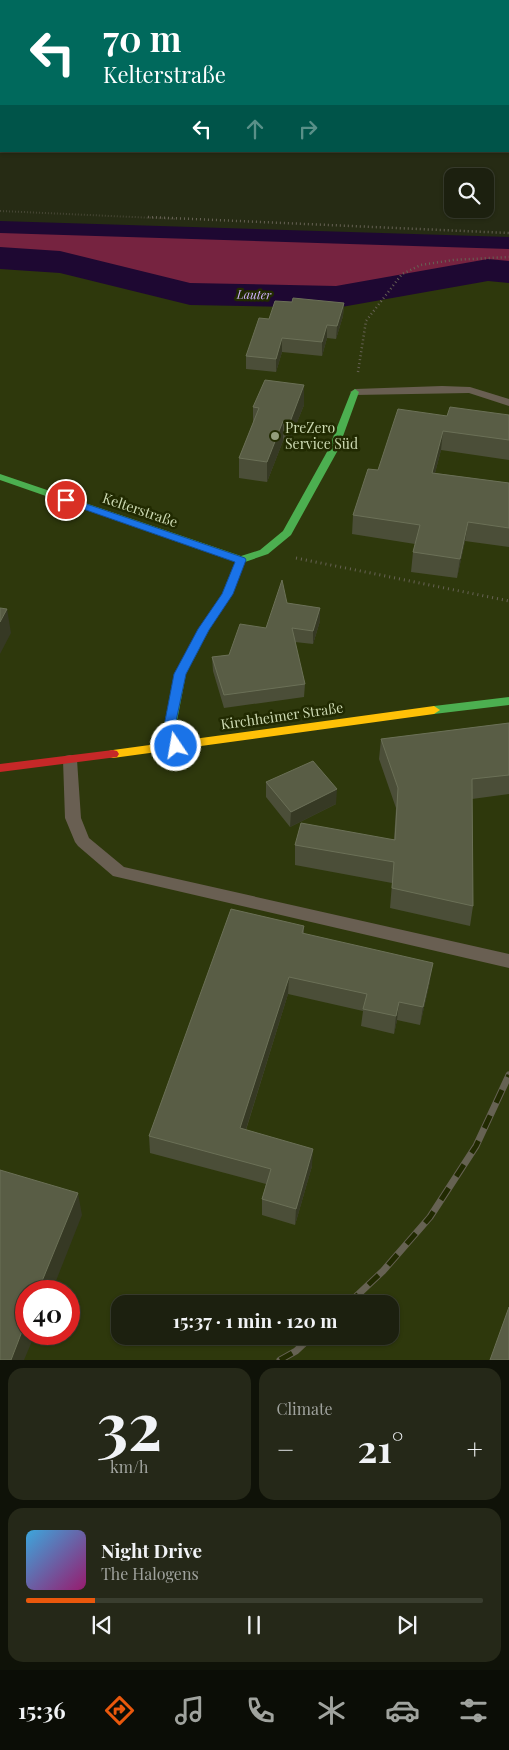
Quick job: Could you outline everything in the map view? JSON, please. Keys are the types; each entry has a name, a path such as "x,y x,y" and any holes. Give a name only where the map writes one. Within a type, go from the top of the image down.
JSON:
{"street":[{"path":"176,746 170,721 180,674 204,629 227,594 241,560 264,552 287,533 333,450 355,392"},
{"name":"Kelterstraße","path":"0,477 241,560"},
{"name":"Kirchheimer Straße","path":"0,768 509,701"}],"lane":[{"path":"355,392 470,390 509,403"},
{"path":"70,760 73,818 83,842 119,872 509,961"}],"path":[{"path":"0,211 509,233"},
{"path":"355,392 366,321 402,274 421,265 453,260 509,257"},
{"path":"264,552 509,601"}],"shaded area":[{"path":"0,223 509,239 509,277 489,275 339,302 188,299 56,266 0,263"},
{"path":"0,263 56,266 188,299 339,302 489,275 509,277 509,1360 0,1360"}],"building":[{"path":"293,298 344,303 337,326 327,325 322,342 282,338 276,359 246,356 259,318 269,319 275,301 292,302"},
{"path":"265,380 304,385 290,422 283,421 267,462 239,458 259,408 253,407"},
{"path":"450,407 509,415 509,440 443,431 432,473 509,483 509,528 468,522 460,559 413,552 420,525 353,515 368,469 378,470 398,409 447,416"},
{"path":"282,580 287,603 320,608 313,631 292,628 305,684 224,695 212,657 229,655 240,624 266,628"},
{"path":"0,608 7,609 0,622"},
{"path":"509,723 509,775 472,779 473,906 392,888 394,862 295,845 301,823 395,840 398,788 381,739"},
{"path":"313,761 337,789 291,812 266,782"},
{"path":"231,909 304,926 302,933 433,963 423,1007 399,1002 396,1016 363,1009 367,994 289,977 240,1128 313,1149 296,1209 262,1199 271,1169 149,1136"},
{"path":"0,1170 78,1193 42,1280 15,1280 15,1345 17,1345 11,1360 0,1360"},
{"path":"509,1307 509,1360 490,1360"}],"waterway":[{"path":"0,227 509,243"},
{"name":"Lauter","path":"0,258 60,262 190,294 336,297 488,270 509,272"}],"railway":[{"path":"358,1295 383,1271 430,1217 476,1146 509,1075"},
{"path":"280,1360 302,1345"}],"traffic: fast":[{"path":"176,746 171,721 180,674 204,629 227,594 241,560 264,552 287,533 333,450 355,392"},
{"path":"0,477 241,560"},
{"path":"434,710 509,701"}],"traffic: slow":[{"path":"113,754 434,710"}],"traffic: jam":[{"path":"0,768 113,754"}],"place":[{"name":"PreZero Service Süd","path":"275,436"}],"route":[{"path":"66,500 241,560 227,594 204,629 180,674 170,721 176,746"}]}
